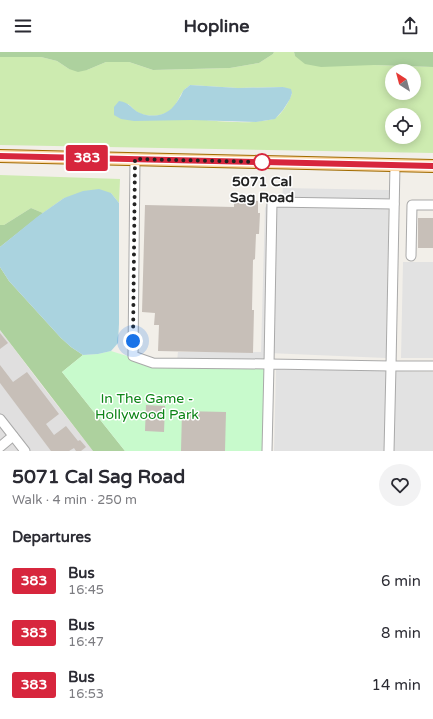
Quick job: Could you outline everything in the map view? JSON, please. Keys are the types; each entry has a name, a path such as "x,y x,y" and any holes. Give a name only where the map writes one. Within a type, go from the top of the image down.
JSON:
{"main road":[{"path":"0,156 433,166"}],"street":[{"path":"135,159 133,356 153,363 433,366"},
{"path":"389,451 395,165"},
{"path":"267,451 272,202 394,204"},
{"path":"411,256 412,205 433,205"},
{"path":"0,419 25,451"},
{"path":"0,447 13,436"}],"shaded area":[{"path":"283,188 389,190 386,358 268,353 267,361 177,361 178,352 261,352 265,208 272,199 282,197"},
{"path":"403,262 433,262 433,358 401,358"},
{"path":"0,330 43,387 93,451 0,451"},
{"path":"276,369 433,372 433,451 274,451"}],"green space":[{"path":"0,52 274,52 259,63 230,68 153,70 129,62 106,62 78,72 69,69 57,61 41,57 0,57"},
{"path":"274,52 294,52 295,56 385,65 385,100 421,100 421,67 433,67 433,153 0,145 0,57 41,57 57,61 69,69 87,70 106,62 129,62 153,70 230,68 259,63","holes":["190,85 238,88 283,87 292,93 282,112 276,118 265,121 231,122 114,115 128,104 141,114 151,116 161,115 173,108 183,91"]},
{"path":"294,52 433,52 433,67 421,67 421,64 385,64 385,65 321,67 305,64 295,56"},
{"path":"0,175 120,179 119,203 111,193 64,198 43,213 31,208 4,225 0,225"},
{"path":"31,208 43,213 0,247 0,225 4,225"},
{"path":"0,267 9,281 61,338 83,355 62,372 125,451 93,451 0,330"},
{"name":"In The Game - Hollywood Park","path":"111,351 127,356 133,356 153,363 269,364 267,451 125,451 62,372 83,355"}],"water":[{"path":"190,85 238,88 283,87 291,89 292,93 283,110 275,119 256,122 191,120 134,121 121,119 114,115 114,107 119,101 128,104 137,112 145,115 154,116 163,114 174,106 183,91"},
{"path":"99,189 111,193 119,203 118,343 111,351 83,355 61,338 9,281 0,267 0,247 37,217 64,198 83,191"}],"building":[{"path":"234,200 258,201 258,213 260,213 259,234 256,234 255,259 253,260 253,353 158,351 159,325 154,325 155,313 142,312 145,205 234,207"},
{"path":"418,218 433,218 433,248 418,248"},
{"path":"0,333 8,343 0,349"},
{"path":"0,365 13,382 27,372 59,414 46,424 54,435 66,426 78,441 80,440 86,447 81,451 76,451 74,448 69,451 51,451 0,383"},
{"path":"146,405 165,406 164,432 145,431"},
{"name":"In The Game - Hollywood Park","path":"182,411 226,412 225,451 181,451"}],"bus line":[{"name":"383","path":"0,156 433,166"}],"place":[{"name":"5071 Cal Sag Road","path":"262,162"}],"route":[{"path":"133,341 135,159 262,162"}]}
